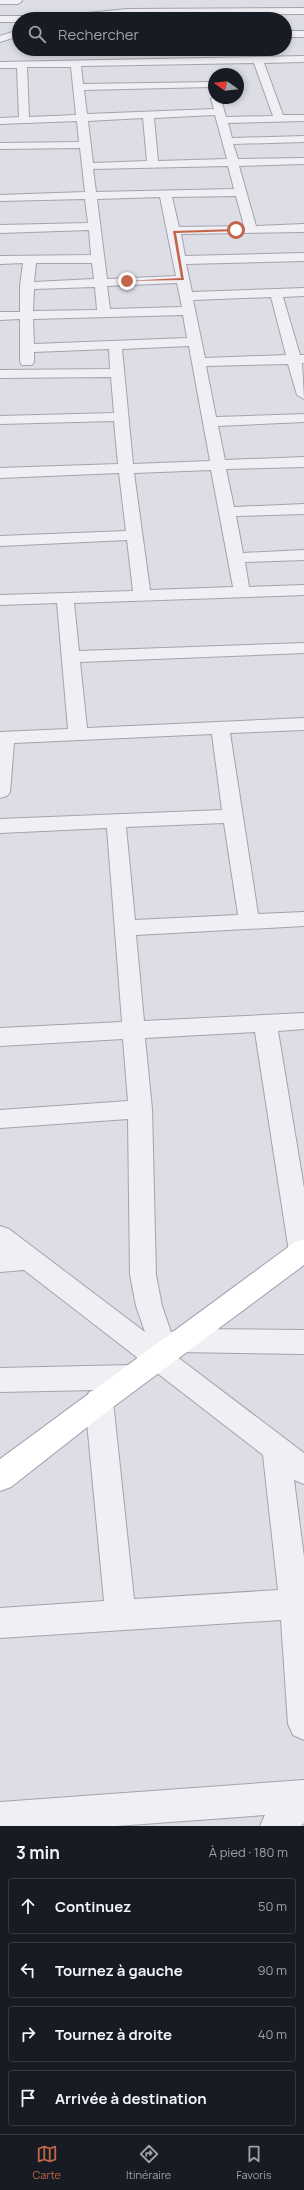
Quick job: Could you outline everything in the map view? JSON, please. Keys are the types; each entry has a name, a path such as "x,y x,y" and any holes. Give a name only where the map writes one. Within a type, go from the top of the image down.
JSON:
{"main road":[{"path":"0,1477 99,1400 303,1251"}],"street":[{"path":"0,1 18,0 20,12"},
{"path":"256,0 264,12"},
{"path":"292,13 304,11"},
{"path":"83,12 127,12"},
{"path":"0,18 12,19"},
{"path":"292,34 304,34"},
{"path":"0,39 12,35"},
{"path":"292,52 304,59"},
{"path":"15,56 51,64"},
{"path":"0,65 76,64 204,56 258,60 304,59"},
{"path":"204,56 208,72"},
{"path":"89,166 131,173 153,165 304,162 301,140 284,119 258,60"},
{"path":"76,64 85,145 89,166 90,196 99,281 104,312"},
{"path":"22,65 24,120"},
{"path":"79,87 208,89"},
{"path":"217,104 251,230"},
{"path":"0,121 148,115 284,119 304,118"},
{"path":"148,115 153,165"},
{"path":"227,141 301,140"},
{"path":"0,146 85,145"},
{"path":"131,173 134,195"},
{"path":"0,198 241,192"},
{"path":"165,194 180,260 242,592"},
{"path":"0,229 93,226"},
{"path":"174,232 304,228"},
{"path":"180,260 304,257"},
{"path":"0,260 97,259"},
{"path":"27,373 28,316 26,286 30,260"},
{"path":"26,286 99,281 183,279"},
{"path":"186,296 304,292"},
{"path":"276,293 299,359 304,395"},
{"path":"0,316 104,312 189,311"},
{"path":"27,348 195,342"},
{"path":"116,346 126,469 142,596"},
{"path":"199,362 299,359"},
{"path":"0,374 117,373"},
{"path":"0,420 121,417"},
{"path":"210,422 304,418"},
{"path":"0,473 304,462"},
{"path":"226,512 304,509"},
{"path":"0,541 135,535"},
{"path":"235,558 304,555"},
{"path":"0,600 304,590"},
{"path":"65,598 78,734"},
{"path":"70,657 304,648"},
{"path":"0,792 2,737 304,724"},
{"path":"220,728 232,816 249,921"},
{"path":"0,826 232,816"},
{"path":"116,822 140,1110 143,1275 148,1306 167,1350"},
{"path":"126,928 304,919"},
{"path":"0,1037 304,1020"},
{"path":"265,1022 303,1251"},
{"path":"0,1119 140,1110"},
{"path":"0,1237 27,1259 167,1350 276,1449 304,1470"},
{"path":"0,1261 27,1259"},
{"path":"167,1350 304,1342"},
{"path":"0,1380 132,1377"},
{"path":"99,1400 120,1614"},
{"path":"276,1449 295,1604 304,1724"},
{"path":"0,1623 120,1614 295,1604"},
{"path":"0,1818 304,1796"},
{"path":"277,1826 304,1800"}],"route":[{"path":"127,281 183,279 174,232 236,230"}]}
